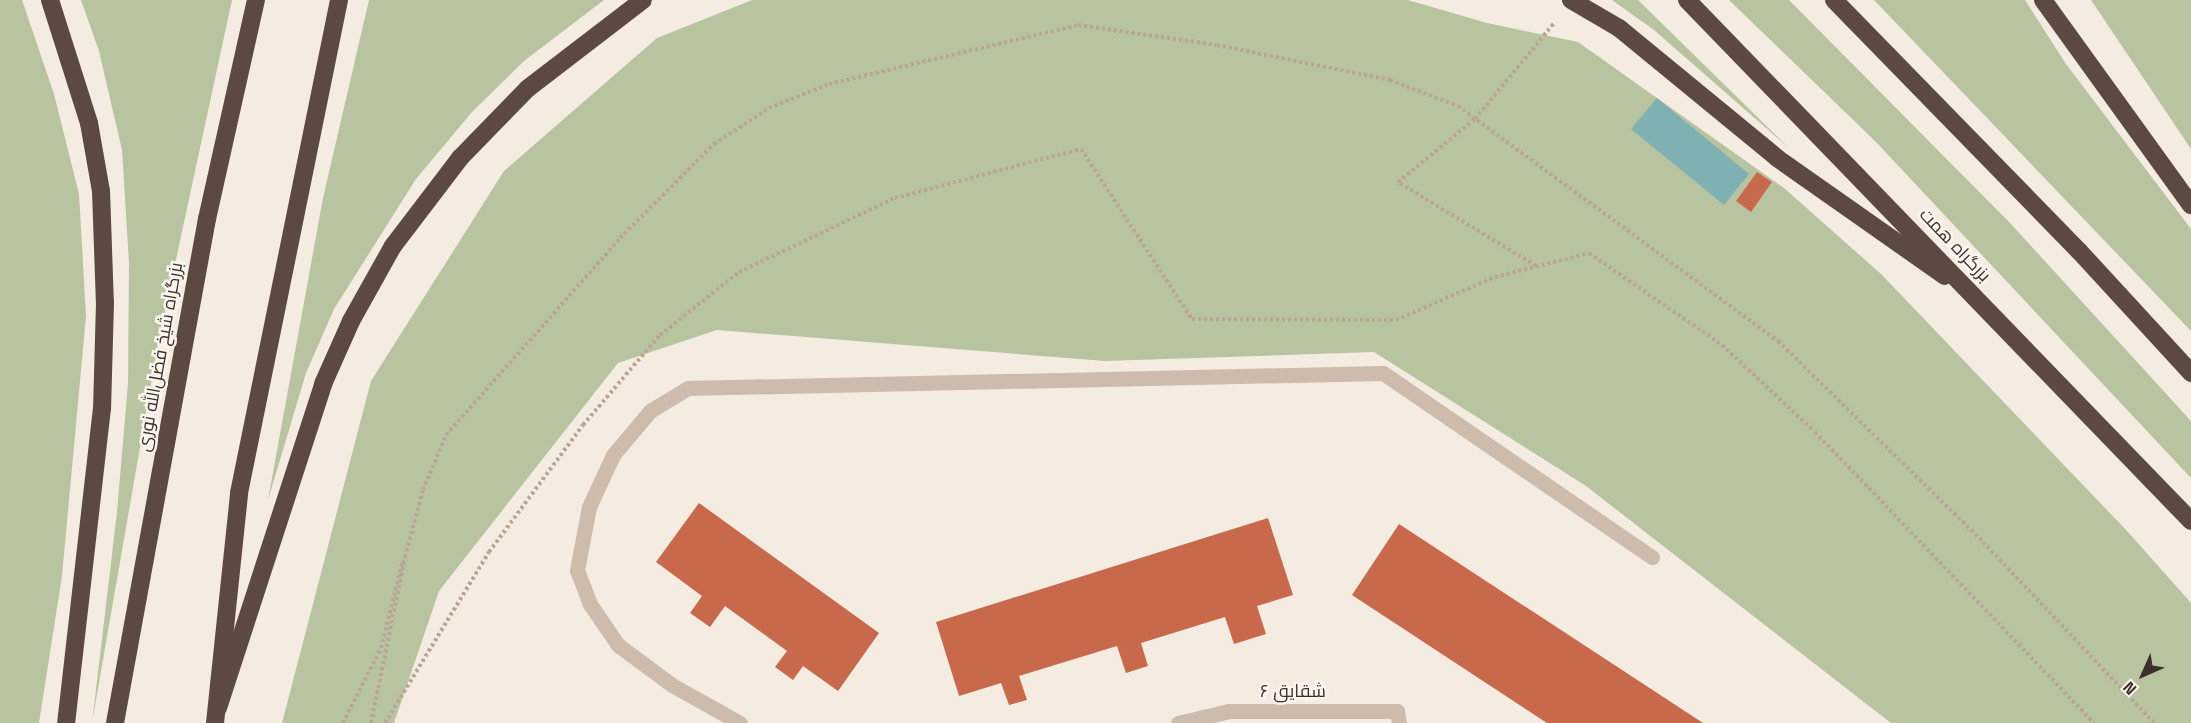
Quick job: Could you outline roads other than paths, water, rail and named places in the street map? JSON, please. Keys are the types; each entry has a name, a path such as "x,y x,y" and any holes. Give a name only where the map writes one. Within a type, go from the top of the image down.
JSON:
{"highway":[{"path":"50,0 91,134 101,191 105,303 102,408 66,723"},
{"name":"بزرگراه شیخ فضل‌الله نوری","path":"115,723 207,219 255,0"},
{"path":"216,715 239,493 339,0"},
{"path":"216,715 323,384 351,321 393,246 460,158 527,89 643,0"},
{"path":"1570,0 1619,28 1777,158 1982,302"},
{"name":"بزرگراه همت","path":"1687,0 1982,302 2191,521"},
{"path":"1834,0 2191,373"},
{"path":"2043,0 2191,205"}],"street":[{"path":"740,723 672,685 618,645 590,604 577,570 590,507 613,455 650,411 688,388 1383,374 1652,557"},
{"name":"شقایق ۶","path":"1179,723 1229,711 1397,711 1399,723"}],"water":[{"path":"1657,98 1749,174 1724,205 1631,129"}]}
